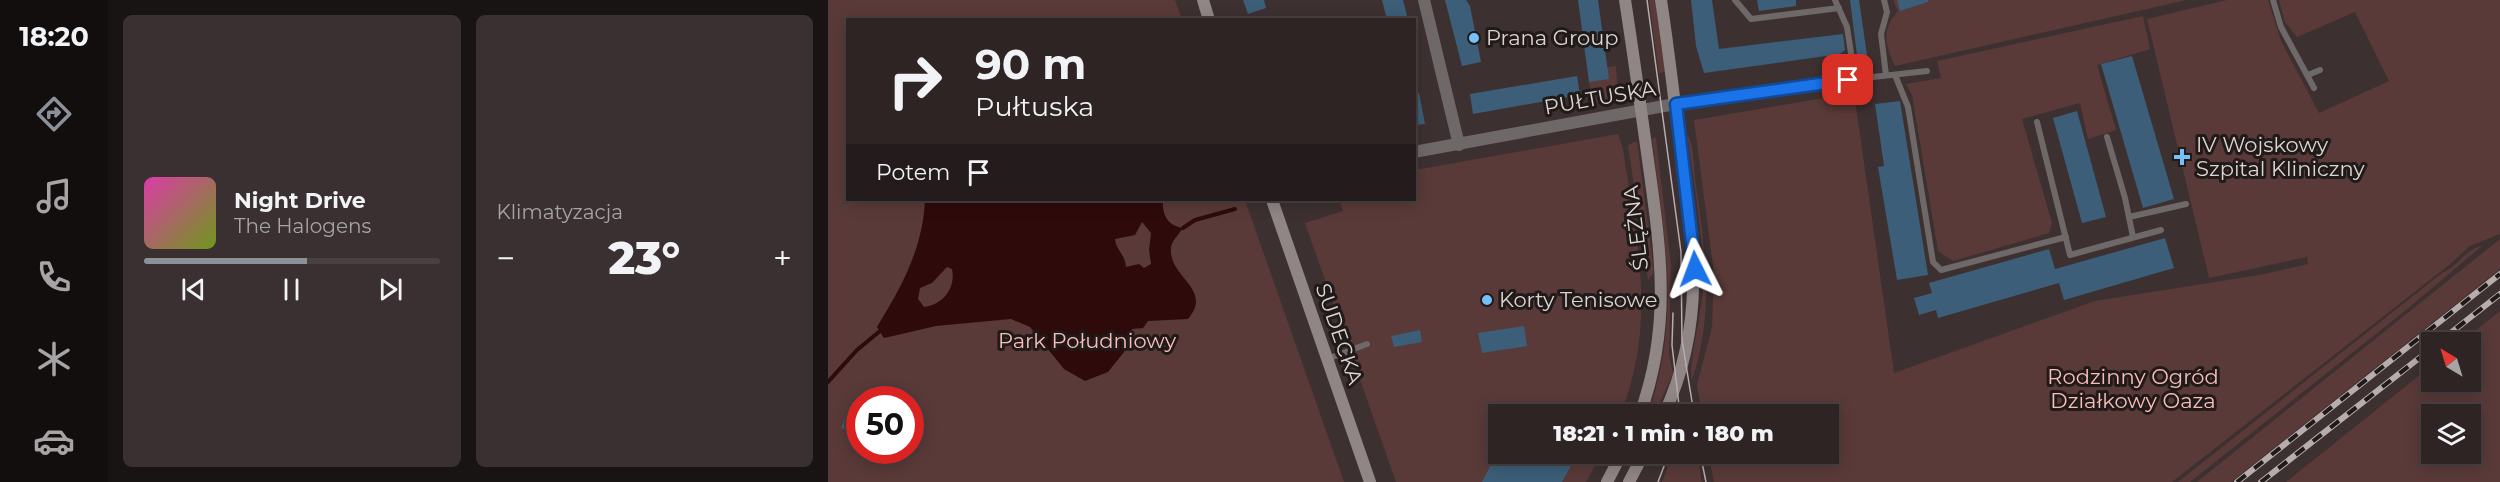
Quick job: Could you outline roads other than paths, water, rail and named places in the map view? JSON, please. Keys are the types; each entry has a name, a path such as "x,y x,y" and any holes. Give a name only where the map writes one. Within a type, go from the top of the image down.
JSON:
{"main road":[{"path":"1203,0 1208,18"},
{"name":"ŚLĘŻNA","path":"1625,0 1660,244 1662,289 1655,359 1643,404"},
{"path":"1661,0 1691,218 1695,287 1691,326 1684,359 1668,404"},
{"name":"SUDECKA","path":"1272,201 1370,482"},
{"path":"1607,482 1616,464"},
{"path":"1629,482 1638,464"}],"street":[{"path":"1424,0 1459,145"},
{"name":"PUŁTUSKA","path":"1416,152 1676,104 1855,79"}],"lane":[{"path":"1735,0 1751,19 1839,8"},
{"path":"1835,0 1847,27 1855,79 1927,71"},
{"path":"1884,0 1887,12 1881,34 1886,75"},
{"path":"2273,0 2282,27 2314,88"},
{"path":"2308,75 2320,70"},
{"path":"1895,75 1908,107 1933,262 1941,270 1964,266 2066,237"},
{"path":"2037,122 2070,255 2161,230"},
{"path":"2107,137 2133,237"},
{"path":"2129,217 2186,204"},
{"path":"1327,358 1367,344"}],"waterway":[{"path":"1183,228 1195,220 1235,209"},
{"path":"828,382 857,350 880,331"}],"tram line":[{"path":"1647,0 1681,252 1682,340 1692,404"},
{"path":"1673,313 1672,345 1679,404"},
{"path":"1658,482 1665,464"},
{"path":"1702,464 1706,482"}],"railway":[{"path":"2237,482 2500,274"},
{"path":"2452,332 2500,294"},
{"path":"2261,482 2421,357"}],"place":[{"name":"Prana Group","path":"1474,38"},
{"name":"IV Wojskowy Szpital Kliniczny","path":"2182,157"},
{"name":"Korty Tenisowe","path":"1487,300"}],"park label":[{"name":"Park Południowy","path":"1087,341"},
{"name":"Rodzinny Ogród Działkowy Oaza","path":"2133,389"}]}
